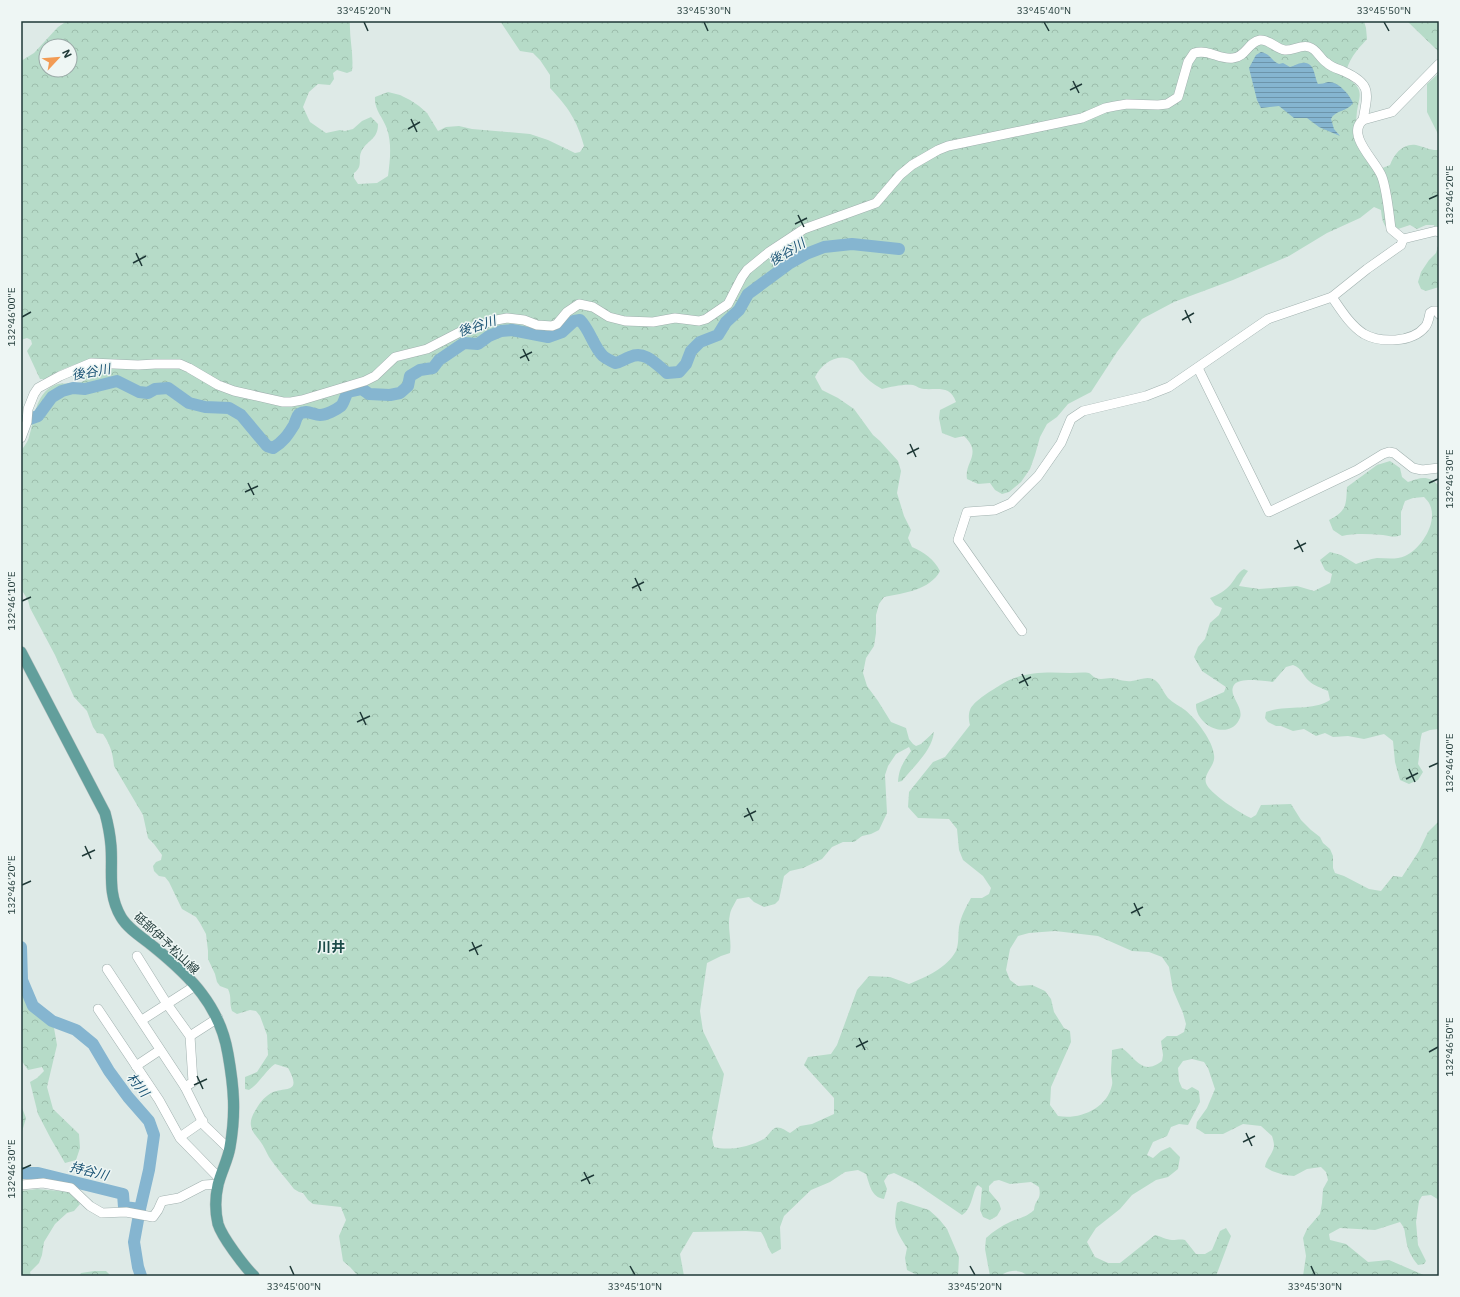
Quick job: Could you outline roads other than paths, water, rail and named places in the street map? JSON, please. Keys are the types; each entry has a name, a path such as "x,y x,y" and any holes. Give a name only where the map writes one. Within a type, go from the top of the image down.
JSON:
{"main road":[{"name":"砥部伊予松山線","path":"21,652 105,813 111,847 111,887 113,898 121,918 179,968 195,986 218,1018 226,1040 234,1099 233,1129 230,1150 220,1182 215,1205 219,1225 232,1248 254,1276"}],"street":[{"path":"21,438 27,422 25,410 38,388 60,376 91,363 138,365 180,364 218,385 234,391 260,398 291,402 365,381 376,376 395,357 427,349 460,332 473,329 500,318 516,318 537,325 552,326 557,324 567,312 579,304 593,307 609,317 624,321 654,322 675,318 699,321 706,320 728,304 747,270 769,252 804,229 876,203 900,175 912,165 927,156 948,146 1082,118 1105,108 1127,104 1167,104 1178,97 1188,62 1194,53 1201,51 1231,59 1238,58 1254,42 1260,40 1265,40 1284,50 1309,46 1314,49 1328,64 1362,81 1367,98 1363,120 1358,128 1358,138 1382,177 1391,229 1403,239"},
{"path":"1363,120 1392,112 1439,64"},
{"path":"1403,239 1436,231 1439,232"},
{"path":"1022,631 958,540 967,512 995,510 1011,503 1038,476 1061,443 1072,419 1083,411 1157,392 1169,387 1268,319 1332,297 1367,269 1401,245 1403,239"},
{"path":"1332,297 1350,322 1363,333 1374,338 1392,340 1409,337 1425,327 1430,313 1437,311 1439,314"},
{"path":"1198,368 1269,512 1357,470 1383,454 1394,453 1413,468 1422,470 1439,468"},
{"path":"137,956 167,1004 190,1036 193,1082 185,1087"},
{"path":"107,970 142,1020 185,1087 204,1125 230,1150"},
{"path":"142,1020 195,986"},
{"path":"98,1009 159,1100 180,1137 220,1182"},
{"path":"190,1036 218,1018"},
{"path":"136,1066 160,1050"},
{"path":"180,1137 202,1121"},
{"path":"21,1184 43,1183 70,1188 90,1206 102,1213 126,1212 153,1217 162,1201 179,1198 204,1185 220,1182"}],"water":[{"path":"1261,52 1267,54 1276,63 1283,63 1290,67 1300,63 1309,64 1312,67 1318,84 1332,82 1340,86 1353,103 1348,108 1335,114 1331,119 1334,129 1340,136 1319,127 1307,118 1294,118 1279,106 1261,108 1257,100 1249,68 1256,55"}],"waterway":[{"name":"後谷川","path":"21,422 38,416 52,397 62,391 73,388 85,389 117,381 139,392 148,393 155,389 168,388 189,403 205,407 229,408 241,415 267,446 273,448 287,435 299,414 307,412 322,415 334,411 341,406 348,392 362,389 369,394 390,395 400,393 408,386 410,376 420,370 433,368 439,360 464,343 478,344 489,336 501,331 512,330 548,337 562,332 574,321 580,320 600,352 610,361 615,363 635,355 641,355 650,359 667,373 679,372 686,364 691,351 700,342 718,335 726,322 739,310 748,294 790,263 806,254 824,247 852,244 899,249"},
{"name":"村川","path":"21,947 22,980 33,1006 52,1021 76,1030 93,1044 109,1071 128,1097 149,1121 154,1135 149,1170 134,1242 141,1276"},
{"name":"持谷川","path":"21,1173 38,1173 123,1194 124,1207 140,1209"}],"district":[{"name":"川井","path":"331,947"}]}
